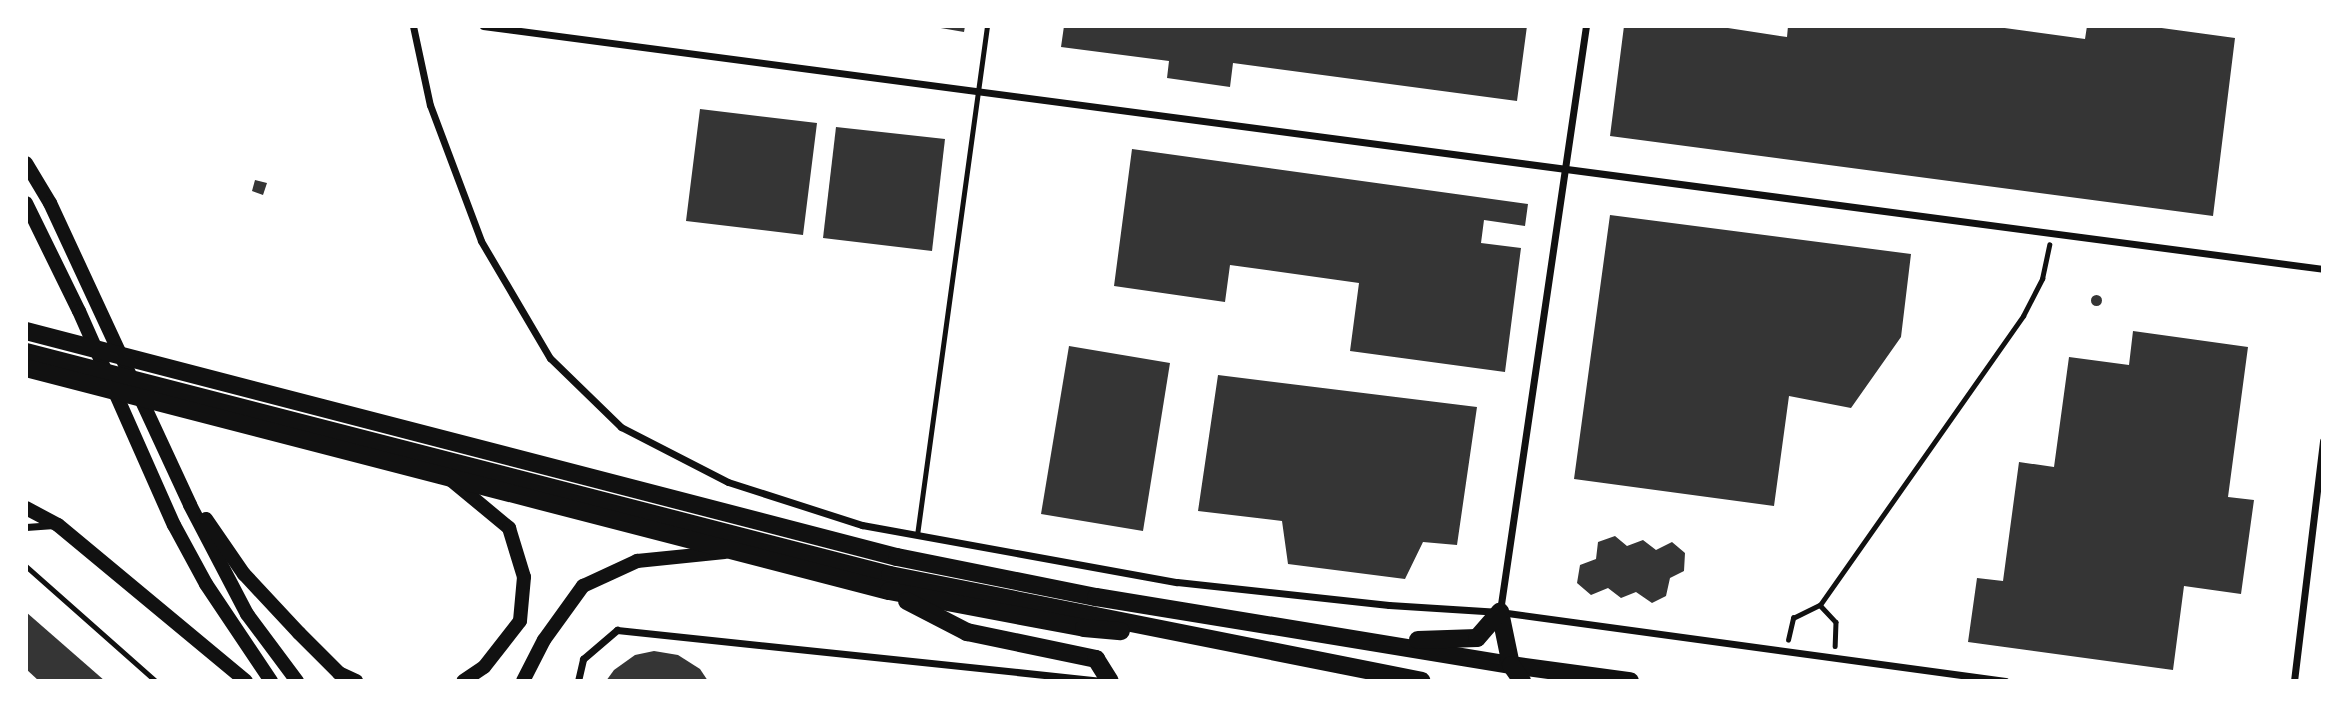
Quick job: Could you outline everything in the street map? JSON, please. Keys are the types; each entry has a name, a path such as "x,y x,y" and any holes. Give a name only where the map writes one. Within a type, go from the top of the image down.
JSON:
{"main road":[{"path":"26,163 50,203 180,483 247,614 297,681"},
{"path":"26,203 79,311 174,524 206,584 271,681"},
{"path":"26,331 897,557 1096,597 1511,665 1630,681"},
{"path":"26,352 890,575 1422,681"},
{"path":"26,368 190,409 450,480 889,591 1084,628 1191,635"},
{"path":"450,480 509,528 524,577 520,621 484,667 463,681"},
{"path":"180,483 244,574 339,673 356,681"},
{"path":"26,508 58,525 246,681"},
{"path":"523,681 544,640 583,586 637,561 733,551"},
{"path":"889,591 967,632 1096,659 1108,681"},
{"path":"1376,641 1478,638 1500,612"},
{"path":"1500,612 1511,665 1522,681"}],"street":[{"path":"413,26 430,105 481,241 550,358 621,427 728,482 862,525 1177,582 1389,605 1500,612 2005,681"},
{"path":"483,26 2323,270"},
{"path":"1500,612 1586,26"},
{"path":"2294,681 2323,441"},
{"path":"26,527 58,525"},
{"path":"578,681 583,659 617,630 1108,681"}],"lane":[{"path":"917,535 988,26"}],"path":[{"path":"1785,651 1793,618 1820,605 2023,316 2042,279 2050,234"},
{"path":"26,566 156,681"},
{"path":"1820,605 1836,622 1835,658"}],"building":[{"path":"929,26 965,26 964,32"},
{"path":"1064,26 1527,26 1517,101 1233,63 1230,87 1167,78 1169,61 1061,47"},
{"path":"1624,26 1715,26 1787,37 1788,26 1990,26 2085,39 2087,26 2147,26 2235,38 2213,216 1610,136"},
{"path":"700,109 817,123 803,235 686,221"},
{"path":"836,127 945,139 932,251 823,238"},
{"path":"1132,149 1528,204 1525,226 1484,220 1481,243 1521,248 1505,372 1350,351 1359,283 1230,265 1225,302 1114,286"},
{"path":"255,180 267,183 263,195 252,191"},
{"path":"1610,215 1911,254 1901,337 1851,408 1789,396 1774,506 1574,479"},
{"path":"2096,294 2102,300 2096,306 2090,300"},
{"path":"2133,331 2248,347 2228,497 2254,500 2241,594 2184,586 2173,670 1968,642 1977,578 2003,581 2019,462 2054,467 2069,357 2129,365"},
{"path":"1069,346 1170,363 1143,531 1041,514"},
{"path":"1218,375 1477,407 1457,545 1423,542 1405,579 1288,564 1282,521 1198,511"},
{"path":"1615,536 1627,546 1643,540 1656,550 1672,542 1685,553 1684,571 1670,578 1666,596 1652,603 1636,592 1621,598 1608,588 1591,595 1577,583 1580,565 1596,559 1598,542"},
{"path":"26,612 105,681 39,681 26,669"},
{"path":"654,651 678,655 700,669 708,681 606,681 614,670 635,655"}]}
